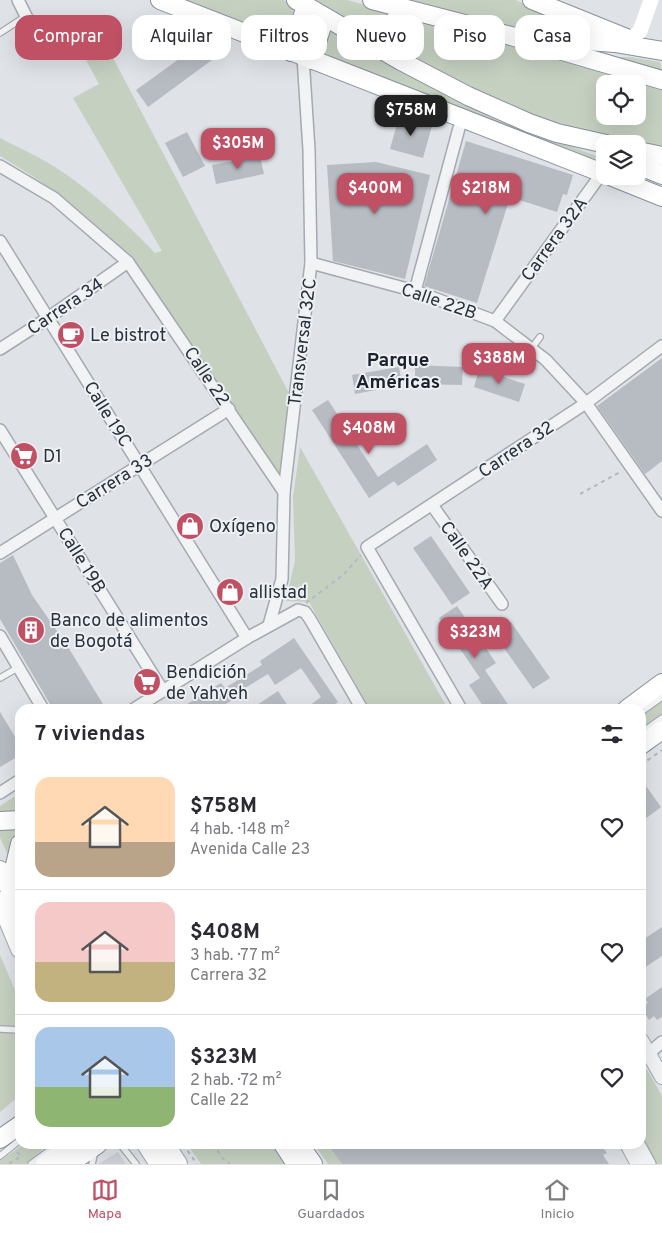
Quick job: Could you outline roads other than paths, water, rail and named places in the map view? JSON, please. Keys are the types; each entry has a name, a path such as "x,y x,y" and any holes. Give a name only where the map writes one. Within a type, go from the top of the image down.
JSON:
{"main road":[{"path":"160,0 241,32"},
{"path":"372,0 511,36 662,80"},
{"path":"532,0 662,51"},
{"path":"631,39 640,31 652,0"},
{"path":"656,0 662,2"},
{"path":"301,3 322,15"},
{"path":"401,61 388,46 386,30 395,20 418,13"},
{"path":"327,18 401,61 468,96 529,124 596,146"},
{"path":"511,36 615,43 662,51"},
{"path":"662,41 662,51"},
{"path":"311,60 596,171"},
{"path":"646,152 662,156"},
{"path":"646,168 662,175"},
{"path":"631,185 662,197"},
{"path":"634,704 662,683"},
{"path":"646,741 662,730"},
{"path":"0,821 15,820"},
{"path":"12,904 15,865"},
{"path":"0,870 12,904 15,921"},
{"path":"0,1139 15,1128"},
{"path":"46,1158 64,1149"},
{"path":"69,1164 90,1149"},
{"path":"150,1149 160,1164"},
{"path":"168,1149 178,1164"},
{"path":"286,1149 296,1164"},
{"path":"303,1149 313,1164"}],"street":[{"path":"18,0 26,15"},
{"name":"Transversal 32C","path":"269,625 282,579 284,492 311,263 309,150 301,60"},
{"path":"415,291 459,128"},
{"name":"Calle 22","path":"0,166 54,198 128,262 284,492"},
{"name":"Carrera 32A","path":"495,321 597,185"},
{"name":"Calle 19C","path":"0,241 247,638"},
{"name":"Carrera 34","path":"0,348 48,318 128,262"},
{"name":"Calle 22B","path":"311,263 415,291 495,321 546,360 586,403 660,506"},
{"name":"Carrera 32","path":"458,704 367,547 586,403 662,346"},
{"name":"Carrera 33","path":"0,553 229,409"},
{"name":"Calle 19B","path":"0,430 163,691"},
{"name":"Calle 22A","path":"432,505 502,604"},
{"path":"142,704 269,625 300,611 359,704"},
{"path":"0,636 20,667 39,704"},
{"path":"0,793 15,783"},
{"path":"649,1053 662,1042"},
{"path":"646,1048 662,1077"},
{"path":"630,1149 638,1164"},
{"path":"642,1149 650,1164"}],"lane":[{"path":"0,33 15,23"},
{"path":"531,349 540,337"},
{"path":"0,678 20,667"},
{"path":"646,708 662,697"},
{"path":"646,729 662,718"},
{"path":"0,1029 15,1030"},
{"path":"0,1156 15,1144"},
{"path":"92,1164 96,1149"},
{"path":"124,1149 136,1164"},
{"path":"31,1164 46,1158"}],"place":[{"name":"Le bistrot","path":"71,335"},
{"name":"D1","path":"24,456"},
{"name":"Oxígeno","path":"190,526"},
{"name":"allistad","path":"230,592"},
{"name":"Banco de alimentos de Bogotá","path":"31,630"},
{"name":"Bendición de Yahveh","path":"147,682"}],"district":[{"name":"Parque Américas","path":"398,370"}]}
